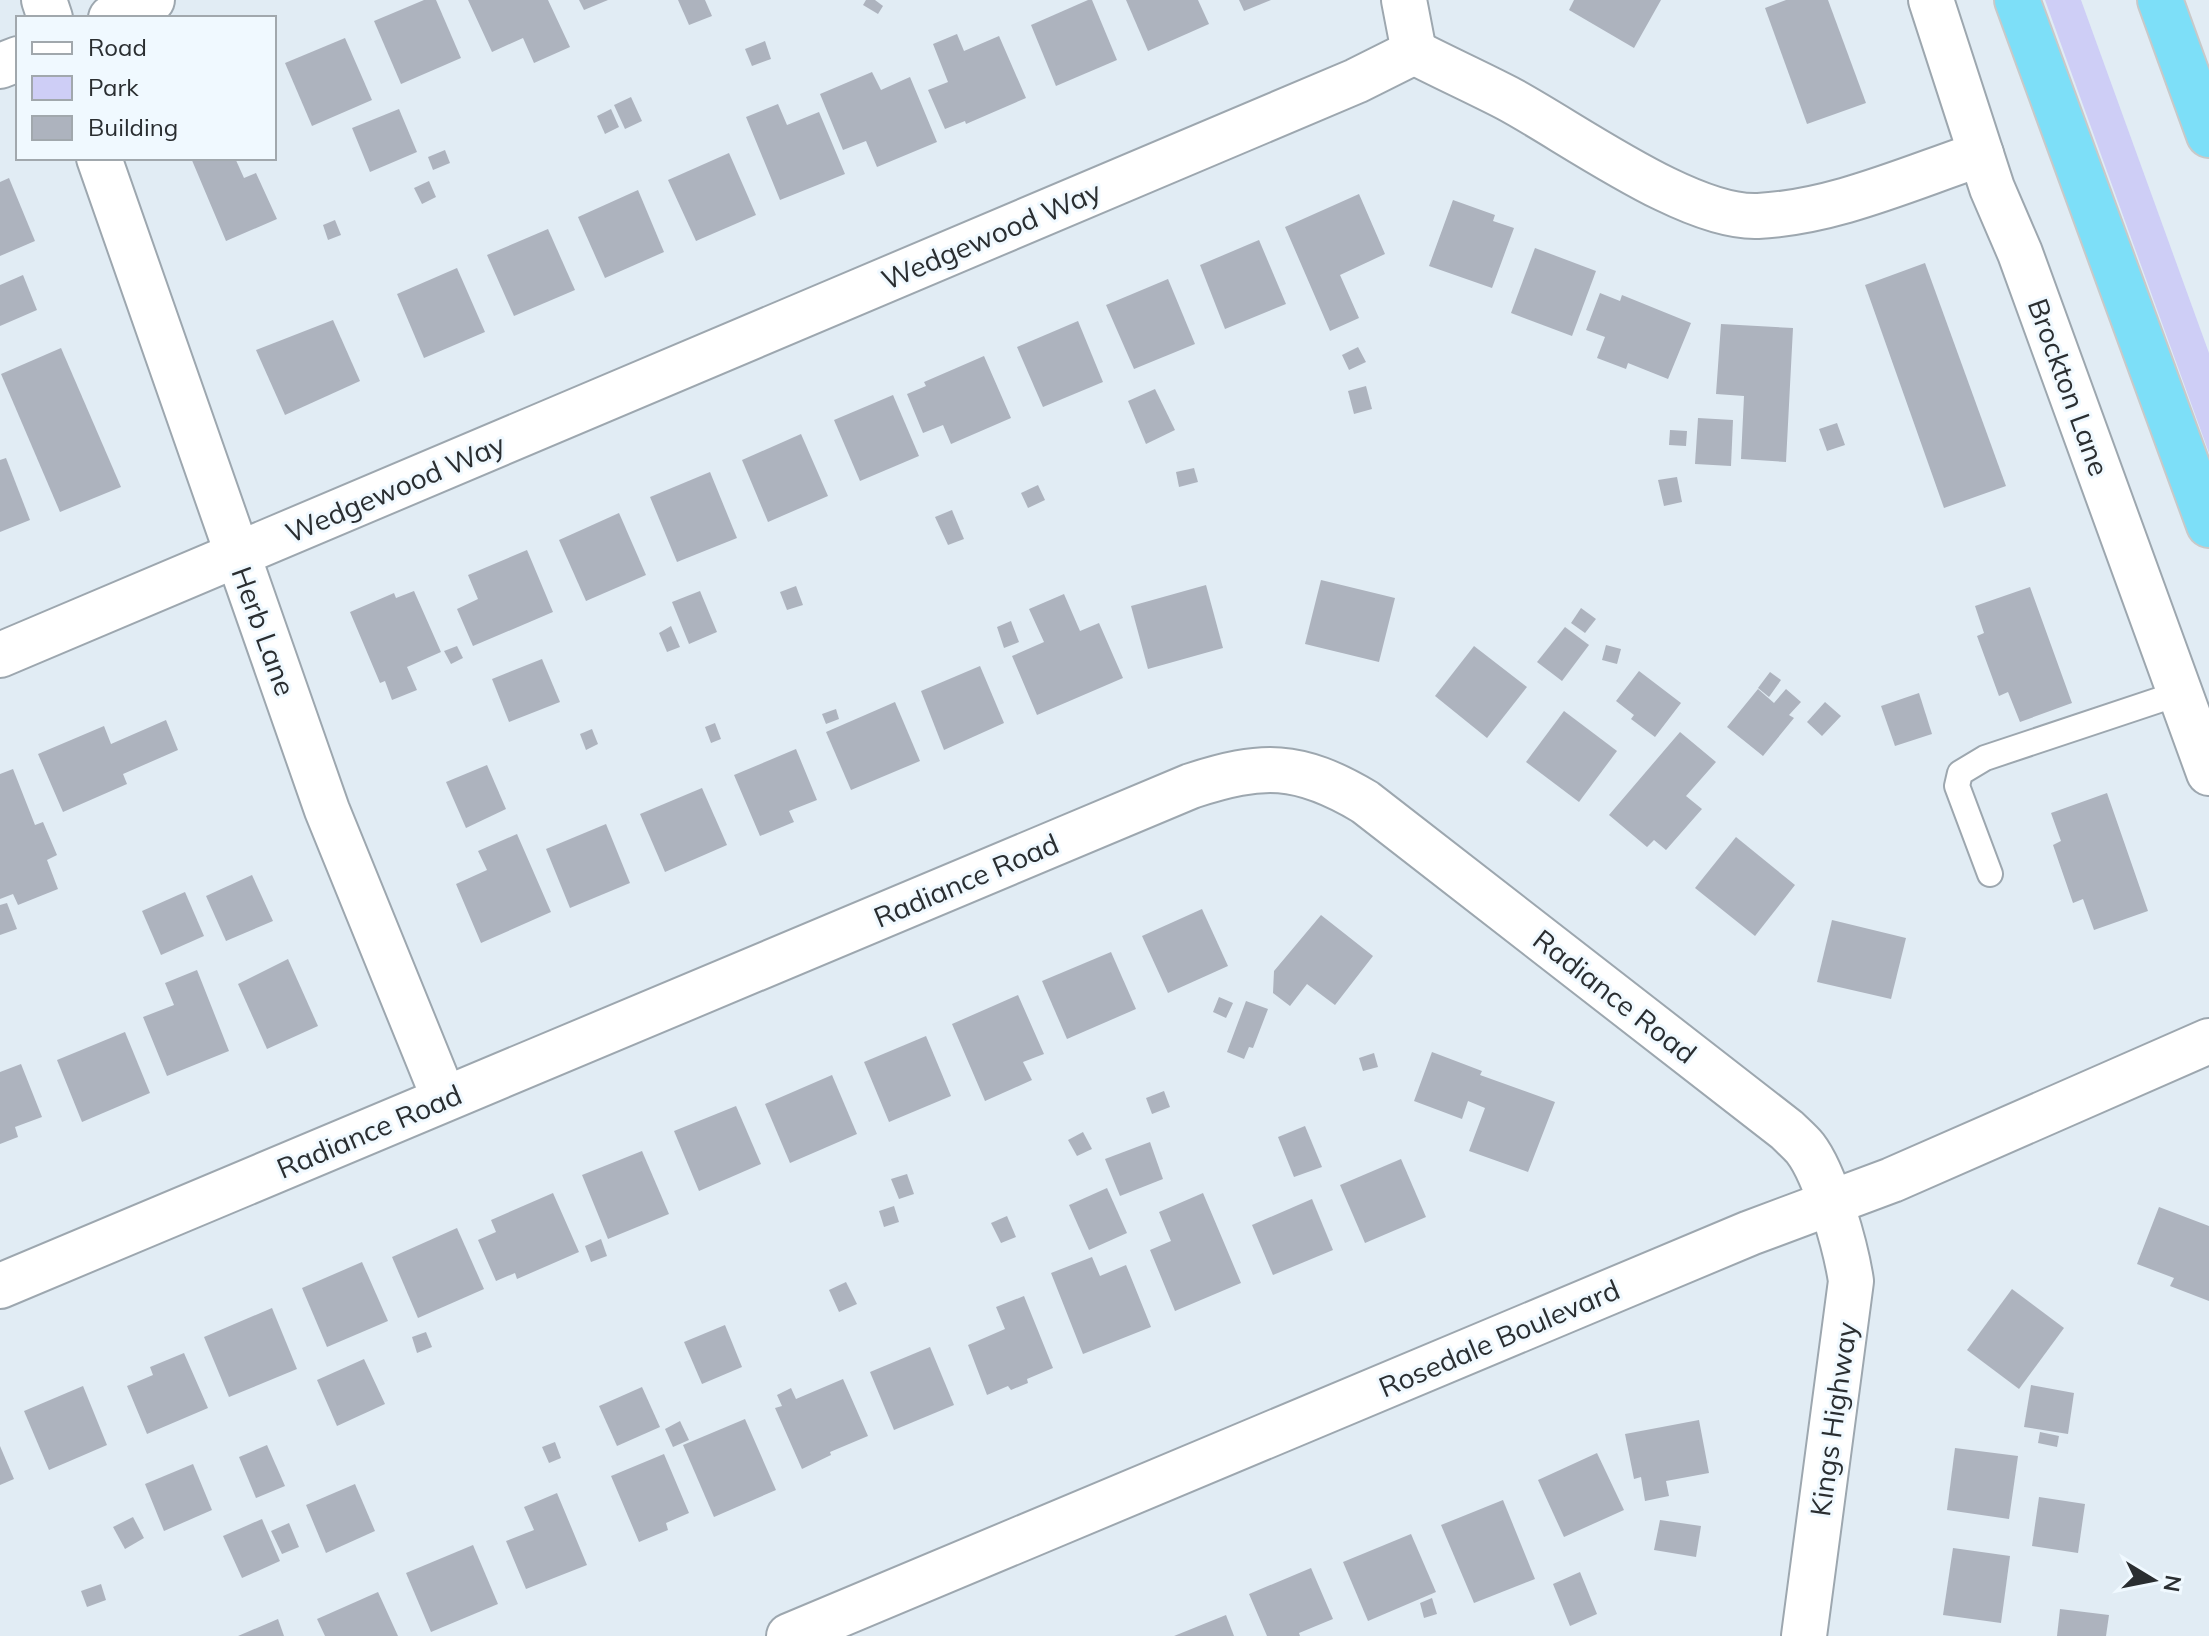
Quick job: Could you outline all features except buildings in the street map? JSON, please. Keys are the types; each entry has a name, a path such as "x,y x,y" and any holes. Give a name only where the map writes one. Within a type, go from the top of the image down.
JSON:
{"highway":[{"path":"2017,0 2209,525"},
{"path":"2160,0 2209,135"}],"street":[{"path":"116,16 152,0"},
{"path":"1404,0 1414,52 1507,98 1647,179 1704,208 1756,216 1825,207 1981,154"},
{"name":"Brockton Lane","path":"1931,0 1981,154 2209,773"},
{"name":"Wedgewood Way","path":"0,655 1356,81 1414,52"},
{"name":"Herb Lane","path":"100,160 327,810 444,1098"},
{"name":"Radiance Road","path":"0,1286 1191,786 1236,771 1271,769 1314,776 1365,802 1787,1130 1807,1150 1831,1204"},
{"name":"Rosedale Boulevard","path":"789,1636 1735,1239 1892,1180 2209,1041"},
{"name":"Kings Highway","path":"1804,1636 1851,1281 1831,1204"}],"lane":[{"path":"1990,874 1957,786 1960,773 1985,758 2180,693"}],"green space":[{"path":"2045,0 2081,0 2209,353 2209,453"}]}
